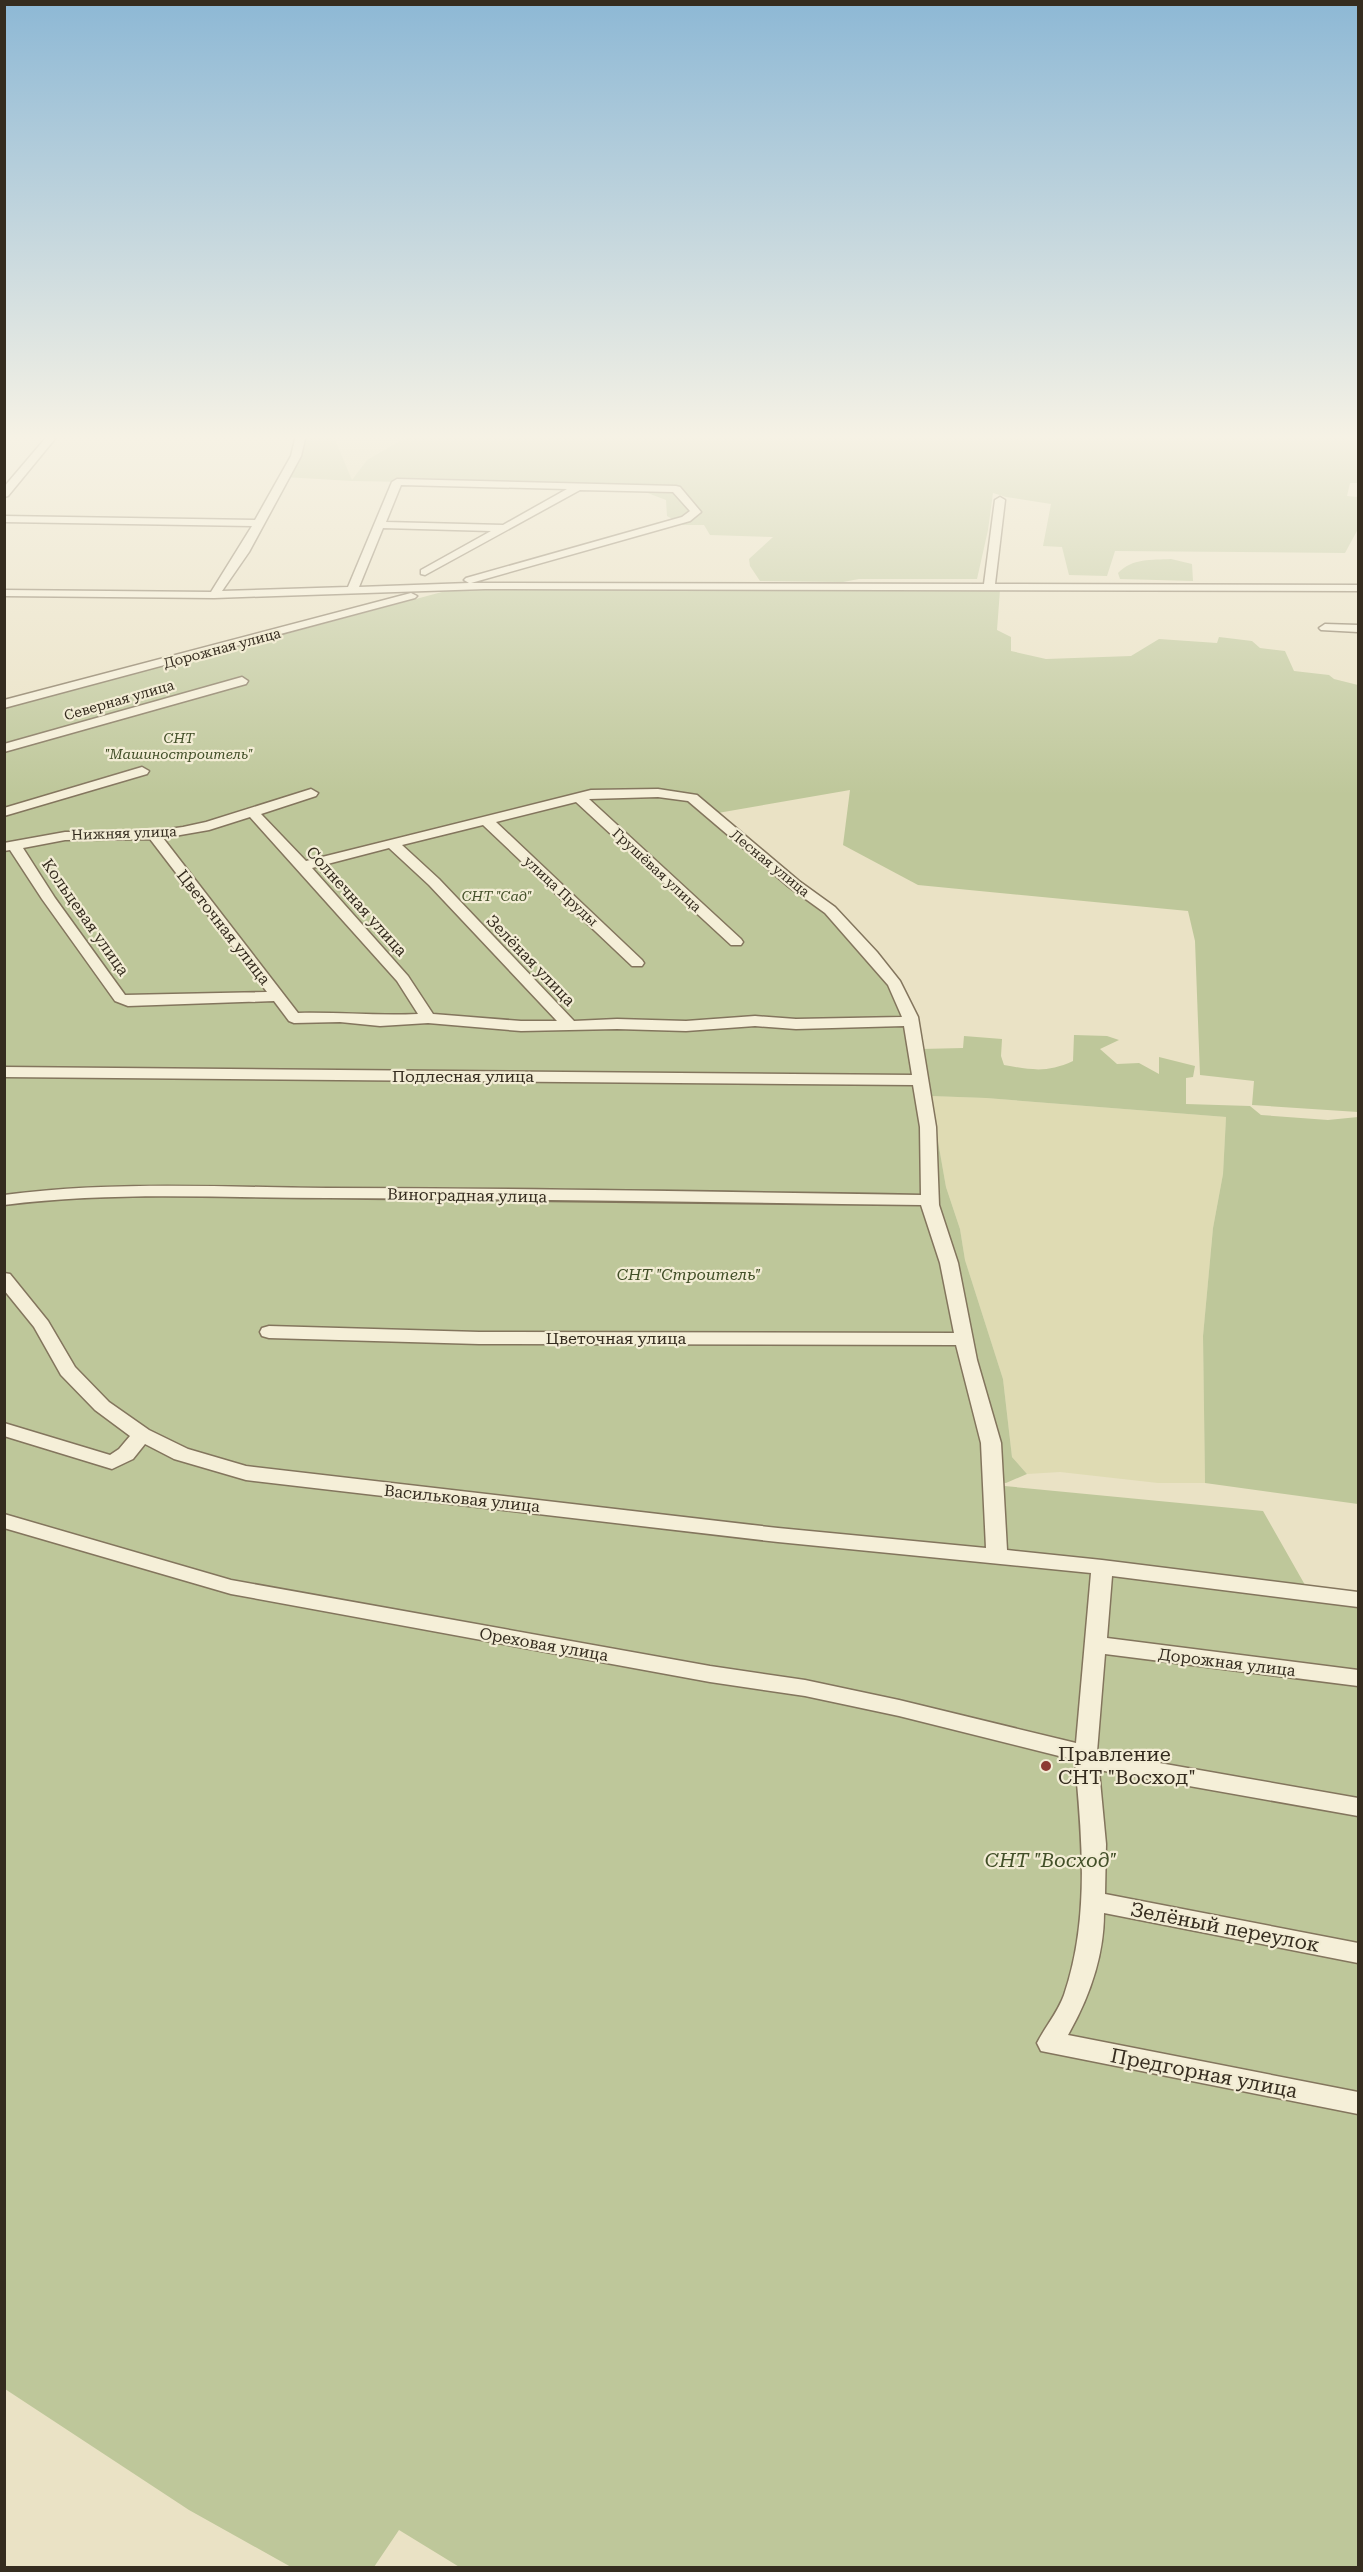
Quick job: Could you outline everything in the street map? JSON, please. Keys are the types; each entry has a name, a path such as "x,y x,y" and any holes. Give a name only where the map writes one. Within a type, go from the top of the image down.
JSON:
{"street":[{"path":"214,595 241,555"},
{"path":"352,591 368,555"},
{"path":"425,572 456,555"},
{"path":"440,588 563,555"},
{"path":"989,586 993,555"},
{"path":"4,593 214,595 440,588 989,586 1359,588"},
{"name":"Дорожная улица","path":"4,705 440,588"},
{"path":"384,589 393,594 394,597 390,601"},
{"path":"1325,628 1359,629"},
{"name":"Северная улица","path":"4,748 242,681"},
{"path":"4,812 142,771"},
{"name":"Лесная улица","path":"302,866 579,797 619,792 658,793 692,798 794,884 830,910 872,955 895,984 910,1021 928,1127 930,1200 949,1263 964,1339 991,1443 997,1558"},
{"name":"Нижняя улица","path":"9,846 66,836 154,835 209,826 311,793"},
{"name":"Грушёвая улица","path":"579,797 736,942"},
{"name":"Солнечная улица","path":"252,813 272,831 403,980 429,1018"},
{"name":"улица Пруды","path":"486,820 637,963"},
{"name":"Цветочная улица","path":"154,835 186,880 224,923 294,1018 340,1017 380,1021 429,1018"},
{"name":"Зелёная улица","path":"391,843 434,882 570,1026"},
{"name":"Кольцевая улица","path":"9,846 120,998 128,1001 278,996"},
{"path":"429,1018 521,1026 617,1024 686,1026 754,1021 796,1024 910,1021"},
{"name":"Подлесная улица","path":"4,1072 921,1080"},
{"name":"Виноградная улица","path":"4,1200 50,1194 107,1192 412,1193 930,1200"},
{"name":"Васильковая улица","path":"4,1278 42,1325 68,1371 102,1406 142,1435 181,1454 246,1473 778,1535 1102,1568 1359,1599"},
{"name":"Цветочная улица","path":"269,1332 490,1338 964,1339"},
{"path":"4,1429 112,1462 126,1454 142,1435"},
{"name":"Ореховая улица","path":"4,1521 231,1587 710,1674 765,1680 910,1712 1086,1757 1359,1807"},
{"path":"1092,1900 1094,1844 1086,1757 1102,1568"},
{"name":"Дорожная улица","path":"1096,1645 1359,1678"},
{"name":"Зелёный переулок","path":"1092,1900 1359,1953"},
{"name":"Предгорная улица","path":"1092,1900 1092,1936 1075,2000 1050,2043 1359,2103"}],"shaded area":[{"path":"930,1096 986,1098 1226,1117 1223,1174 1213,1228 1203,1336 1205,1483 1158,1483 1060,1472 1027,1474 1012,1457 1003,1379 965,1260 960,1229 946,1187"}],"green space":[{"path":"753,555 982,555 977,579 859,579 843,582 760,581 750,566 749,559"},
{"path":"1064,555 1114,555 1107,576 1069,575"},
{"path":"1171,559 1192,564 1193,581 1120,579 1118,573 1136,562"},
{"path":"453,589 1000,590 997,630 1011,637 1011,651 1046,659 1131,656 1159,639 1217,643 1219,637 1252,641 1260,648 1285,651 1294,671 1329,675 1334,679 1358,685 1358,1112 1252,1105 1254,1081 1200,1075 1195,941 1188,911 918,885 843,845 850,790 712,814 872,955 910,1017 930,1205 994,1485 1263,1511 1309,1592 1358,1599 1358,2567 461,2568 399,2530 374,2567 291,2567 189,2510 5,2389 5,704 285,631 286,634"},
{"path":"1074,1035 1107,1036 1119,1040 1100,1049 1117,1064 1139,1063 1159,1074 1159,1057 1195,1066 1193,1077 1186,1078 1186,1104 1250,1106 1261,1115 1328,1120 1358,1117 1358,1504 1205,1483 1203,1336 1213,1228 1223,1174 1226,1117 986,1098 930,1096 946,1187 960,1229 965,1260 1003,1379 1012,1457 1027,1474 1006,1483 999,1482 934,1205 921,1049 963,1048 964,1036 1002,1039 1001,1056 1004,1065 1047,1069 1073,1061"}],"place":[{"name":"Правление СНТ \"Восход\"","path":"1046,1766"}],"park label":[{"name":"СНТ \"Машиностроитель\"","path":"179,746"},
{"name":"СНТ \"Сад\"","path":"497,896"},
{"name":"СНТ \"Строитель\"","path":"689,1274"},
{"name":"СНТ \"Восход\"","path":"1051,1860"}]}
